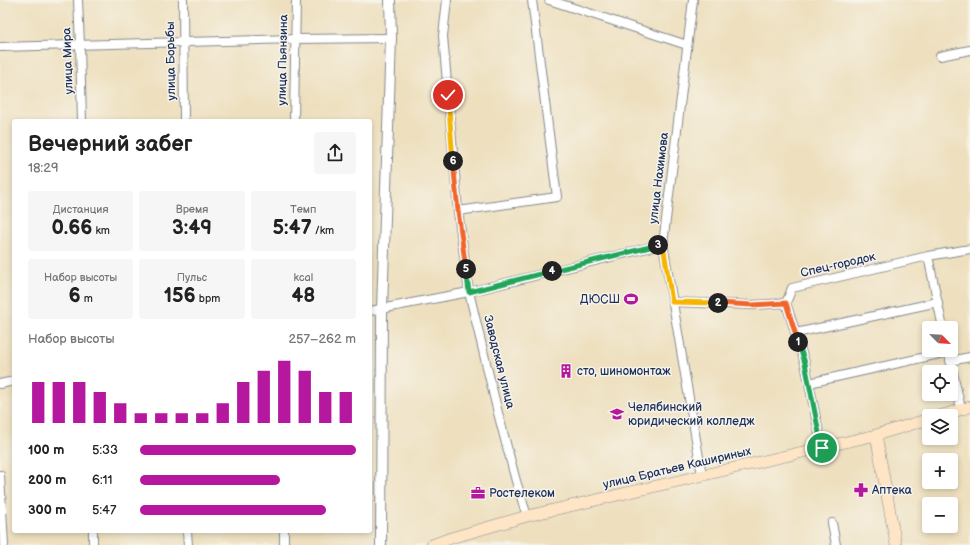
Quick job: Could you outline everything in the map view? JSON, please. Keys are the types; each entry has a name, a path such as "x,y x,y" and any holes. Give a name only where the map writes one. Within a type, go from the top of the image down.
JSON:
{"main road":[{"name":"улица Братьев Кашириных","path":"432,545 452,541 527,516 822,448 876,435 922,421"},
{"path":"876,435 896,545"}],"street":[{"name":"улица Мира","path":"78,0 82,119"},
{"name":"улица Борьбы","path":"183,0 184,119"},
{"name":"улица Пьянзина","path":"294,119 296,0"},
{"path":"381,545 382,309 391,38 390,0"},
{"name":"Заводская улица","path":"447,0 443,36 458,211 469,292 502,428 527,516"},
{"path":"458,211 556,197 532,0"},
{"path":"549,0 687,45"},
{"name":"улица Нахимова","path":"693,0 663,244 702,476"},
{"path":"0,47 295,39 391,38"},
{"path":"940,56 970,50"},
{"path":"372,311 469,292 663,244"},
{"name":"Спец-городок","path":"786,303 792,288 928,256 970,249"},
{"path":"928,256 942,321"},
{"path":"672,302 752,305 786,303 805,363 822,448"},
{"path":"796,333 938,302"},
{"path":"809,383 922,357"},
{"path":"949,357 965,408"},
{"path":"950,361 970,357"},
{"path":"0,384 12,381"},
{"path":"0,475 4,545"},
{"path":"832,523 836,545"},
{"path":"93,533 93,545"},
{"path":"188,533 188,545"},
{"path":"284,533 284,545"}],"place":[{"name":"ДЮСШ","path":"631,299"},
{"name":"сто, шиномонтаж","path":"566,371"},
{"name":"Челябинский юридический колледж","path":"617,414"},
{"name":"Аптека","path":"861,490"},
{"name":"Ростелеком","path":"478,493"}],"route":[{"path":"448,95 458,211 469,292 663,244 672,302 752,305 786,303 805,363 822,448"}]}
